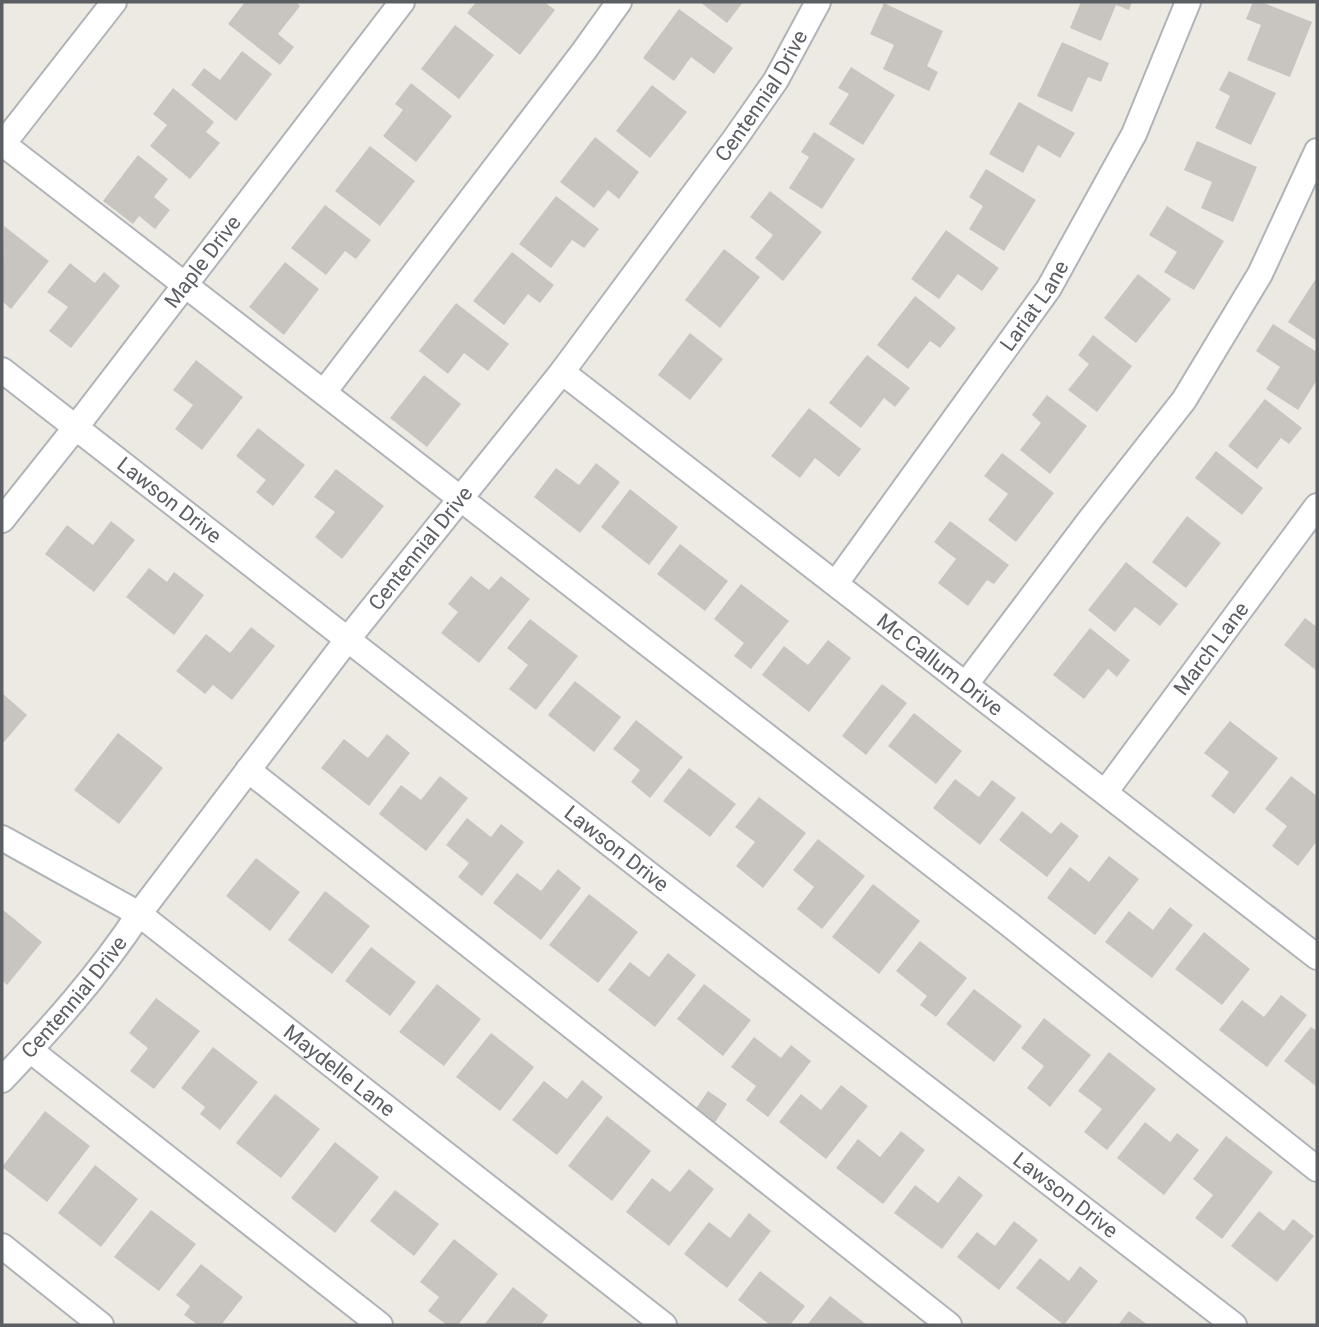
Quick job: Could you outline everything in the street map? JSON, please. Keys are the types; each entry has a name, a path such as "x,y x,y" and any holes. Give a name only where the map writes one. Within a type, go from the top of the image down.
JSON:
{"street":[{"path":"114,2 3,143 1009,924 1317,1169"},
{"name":"Maple Drive","path":"2,520 402,2"},
{"path":"324,392 619,2"},
{"name":"Centennial Drive","path":"2,1080 111,957 139,914 347,640 562,372 769,90 818,2"},
{"name":"Lariat Lane","path":"836,583 1048,288 1135,134 1188,2"},
{"path":"966,684 1184,400 1260,274 1317,151"},
{"name":"Lawson Drive","path":"2,370 1234,1325"},
{"name":"Mc Callum Drive","path":"562,372 1317,957"},
{"name":"March Lane","path":"1106,792 1314,517"},
{"path":"248,770 948,1325"},
{"name":"Maydelle Lane","path":"2,838 139,914 664,1325"},
{"path":"30,1050 380,1325"},
{"path":"2,1246 101,1325"}],"building":[{"path":"245,2 296,2 300,6 278,34 294,47 280,65 228,24"},
{"path":"476,2 544,2 555,10 520,55 467,13"},
{"path":"700,2 743,2 727,23"},
{"path":"1081,2 1132,2 1129,10 1116,5 1101,41 1070,28"},
{"path":"1253,2 1261,2 1312,22 1290,77 1247,60 1261,25 1246,19"},
{"path":"884,3 943,31 927,66 938,72 929,91 883,69 894,45 870,34"},
{"path":"679,9 733,48 714,74 691,57 674,81 643,58"},
{"path":"455,25 494,55 459,99 421,69"},
{"path":"1062,42 1109,63 1101,82 1088,77 1072,112 1037,96"},
{"path":"242,51 272,74 236,121 191,85 204,68 220,80"},
{"path":"851,67 895,95 863,145 829,124 849,94 838,88"},
{"path":"1229,71 1276,93 1251,145 1215,128 1230,96 1219,90"},
{"path":"411,83 452,116 416,162 383,136 403,110 395,104"},
{"path":"652,85 687,112 650,158 616,131"},
{"path":"173,88 214,122 206,132 220,143 190,179 150,146 167,125 153,114"},
{"path":"1019,102 1075,133 1060,158 1038,145 1023,173 989,154"},
{"path":"814,132 855,159 822,209 789,188 809,157 801,152"},
{"path":"595,137 639,172 619,199 608,190 594,208 560,182"},
{"path":"1197,141 1257,167 1233,222 1201,208 1212,182 1184,170"},
{"path":"370,146 415,181 380,226 335,191"},
{"path":"138,155 168,179 154,197 170,210 155,229 139,216 133,224 103,201"},
{"path":"986,169 1036,200 1004,251 969,229 983,206 969,197"},
{"path":"770,191 822,232 783,281 755,258 773,235 750,217"},
{"path":"556,196 599,229 584,248 572,240 551,268 519,244"},
{"path":"325,205 371,240 356,259 345,251 326,275 291,248"},
{"path":"1167,206 1224,241 1194,290 1164,272 1177,252 1149,235"},
{"path":"4,226 49,261 11,309 2,301"},
{"path":"946,230 999,268 982,291 958,274 939,299 911,279"},
{"path":"724,249 760,277 720,328 685,300"},
{"path":"512,252 554,285 540,303 528,294 504,325 473,301"},
{"path":"285,262 319,289 284,335 249,307"},
{"path":"70,263 95,283 104,272 120,286 71,348 49,331 68,307 47,292"},
{"path":"1138,274 1171,299 1136,343 1104,318"},
{"path":"1317,277 1317,341 1288,322"},
{"path":"915,296 956,328 940,348 930,341 908,369 877,345"},
{"path":"456,303 509,344 488,371 464,353 448,374 419,351"},
{"path":"1273,324 1317,352 1317,380 1298,410 1266,389 1280,367 1256,351"},
{"path":"690,333 723,359 690,400 658,375"},
{"path":"1093,335 1132,366 1097,412 1068,390 1089,364 1078,355"},
{"path":"867,355 910,388 895,407 884,398 861,428 829,403"},
{"path":"196,360 243,397 202,450 175,429 193,405 173,390"},
{"path":"424,375 461,404 427,447 390,418"},
{"path":"1047,395 1087,426 1050,474 1020,450 1041,423 1032,415"},
{"path":"1265,399 1302,428 1289,444 1281,438 1257,469 1228,446"},
{"path":"809,408 861,449 839,477 815,458 800,478 771,456"},
{"path":"258,428 305,465 273,506 256,492 266,480 236,456"},
{"path":"1216,451 1263,488 1242,515 1195,478"},
{"path":"1002,453 1054,493 1016,542 988,520 1008,494 984,476"},
{"path":"596,463 620,482 580,533 534,497 556,468 579,485"},
{"path":"336,469 384,506 342,559 315,537 335,512 314,497"},
{"path":"630,489 678,527 649,565 601,527"},
{"path":"1187,516 1221,543 1186,588 1152,562"},
{"path":"111,521 135,540 94,592 45,554 67,525 93,545"},
{"path":"950,521 1009,565 994,584 987,580 968,606 938,583 956,559 934,542"},
{"path":"680,544 728,581 705,611 657,574"},
{"path":"1126,562 1178,604 1160,626 1135,607 1115,632 1088,610"},
{"path":"149,568 167,582 174,572 204,595 174,635 126,597"},
{"path":"471,576 489,590 501,576 530,599 479,663 441,633 458,612 448,604"},
{"path":"741,584 789,621 751,669 734,656 744,643 714,619"},
{"path":"1305,618 1317,627 1317,671 1284,645"},
{"path":"530,619 578,656 536,710 509,689 528,665 507,648"},
{"path":"251,627 275,646 232,700 213,685 205,694 176,671 206,634 230,653"},
{"path":"1090,628 1130,660 1117,677 1108,669 1084,699 1053,675"},
{"path":"828,640 851,658 809,712 762,675 784,646 808,665"},
{"path":"575,681 621,717 594,752 548,715"},
{"path":"882,684 907,703 866,755 842,736"},
{"path":"2,693 27,715 4,742 2,741"},
{"path":"914,713 962,751 936,784 888,746"},
{"path":"636,720 683,757 650,798 631,782 640,770 613,749"},
{"path":"1230,721 1278,758 1234,814 1211,796 1229,772 1204,753"},
{"path":"118,733 163,768 119,824 74,790"},
{"path":"387,734 410,753 369,806 321,768 344,739 368,758"},
{"path":"689,768 736,804 710,837 663,801"},
{"path":"440,776 468,798 426,851 379,814 401,785 421,800"},
{"path":"1291,776 1317,796 1317,841 1298,866 1272,846 1287,826 1265,809"},
{"path":"955,779 979,797 992,780 1016,798 980,845 933,808"},
{"path":"759,797 806,833 763,888 736,866 755,842 735,827"},
{"path":"1022,811 1051,834 1061,822 1079,836 1047,877 999,840"},
{"path":"467,818 491,837 501,824 524,842 482,896 458,877 469,863 446,845"},
{"path":"818,839 865,876 822,929 797,909 814,887 793,870"},
{"path":"1109,856 1139,879 1095,935 1047,898 1070,867 1089,882"},
{"path":"256,858 300,892 270,931 226,896"},
{"path":"558,869 581,888 541,940 493,903 517,873 541,891"},
{"path":"873,884 920,921 879,974 832,937"},
{"path":"325,891 370,926 332,974 288,940"},
{"path":"589,894 638,932 598,983 549,945"},
{"path":"1170,907 1193,925 1152,978 1105,942 1129,911 1153,930"},
{"path":"2,909 42,942 7,985 2,980"},
{"path":"1204,932 1250,969 1222,1005 1175,969"},
{"path":"920,941 967,978 936,1017 920,1005 927,996 896,971"},
{"path":"371,947 416,982 390,1016 345,981"},
{"path":"668,953 696,975 655,1027 608,990 630,962 649,977"},
{"path":"437,984 481,1019 444,1066 399,1032"},
{"path":"704,984 751,1020 723,1056 677,1019"},
{"path":"974,989 1022,1026 994,1062 946,1024"},
{"path":"1281,995 1307,1015 1267,1067 1219,1030 1242,1000 1264,1017"},
{"path":"156,998 200,1031 154,1089 130,1071 148,1048 129,1033"},
{"path":"1044,1018 1091,1055 1050,1107 1027,1088 1044,1066 1021,1048"},
{"path":"1311,1027 1317,1031 1317,1087 1284,1061"},
{"path":"491,1033 534,1067 500,1111 456,1077"},
{"path":"754,1037 781,1058 791,1045 811,1061 768,1117 746,1100 756,1086 731,1067"},
{"path":"213,1047 258,1082 220,1130 200,1114 205,1107 181,1088"},
{"path":"1109,1052 1156,1089 1107,1150 1084,1132 1102,1109 1078,1091"},
{"path":"582,1080 603,1097 557,1155 512,1120 544,1081 567,1099"},
{"path":"841,1085 868,1106 826,1159 779,1122 801,1094 821,1110"},
{"path":"708,1091 727,1104 714,1124 695,1110"},
{"path":"275,1094 320,1129 281,1178 236,1143"},
{"path":"45,1111 90,1146 47,1202 2,1167"},
{"path":"607,1116 651,1151 612,1201 568,1166"},
{"path":"1145,1122 1170,1142 1177,1133 1199,1150 1164,1195 1117,1158"},
{"path":"901,1131 925,1150 883,1204 836,1168 858,1139 880,1157"},
{"path":"1226,1136 1273,1172 1222,1239 1195,1218 1213,1195 1193,1179"},
{"path":"335,1142 379,1177 335,1233 291,1198"},
{"path":"95,1165 138,1199 101,1247 58,1213"},
{"path":"689,1169 714,1189 669,1246 626,1212 652,1178 670,1192"},
{"path":"959,1176 983,1195 942,1249 894,1213 915,1185 938,1203"},
{"path":"395,1190 439,1224 414,1256 370,1221"},
{"path":"151,1210 196,1244 159,1291 114,1257"},
{"path":"1259,1211 1284,1231 1293,1219 1314,1236 1277,1282 1231,1246"},
{"path":"749,1213 771,1231 727,1288 684,1254 709,1222 730,1238"},
{"path":"1014,1221 1038,1240 999,1290 957,1257 977,1232 995,1246"},
{"path":"454,1239 498,1274 458,1325 447,1325 428,1311 439,1297 420,1282"},
{"path":"1040,1258 1069,1281 1080,1266 1098,1281 1064,1325 1016,1288"},
{"path":"201,1264 243,1297 221,1325 198,1325 184,1315 190,1306 176,1295"},
{"path":"760,1271 805,1306 790,1325 770,1325 738,1300"},
{"path":"513,1287 548,1315 541,1325 484,1325"},
{"path":"830,1296 867,1325 807,1325"},
{"path":"1129,1311 1148,1325 1118,1325"}]}
